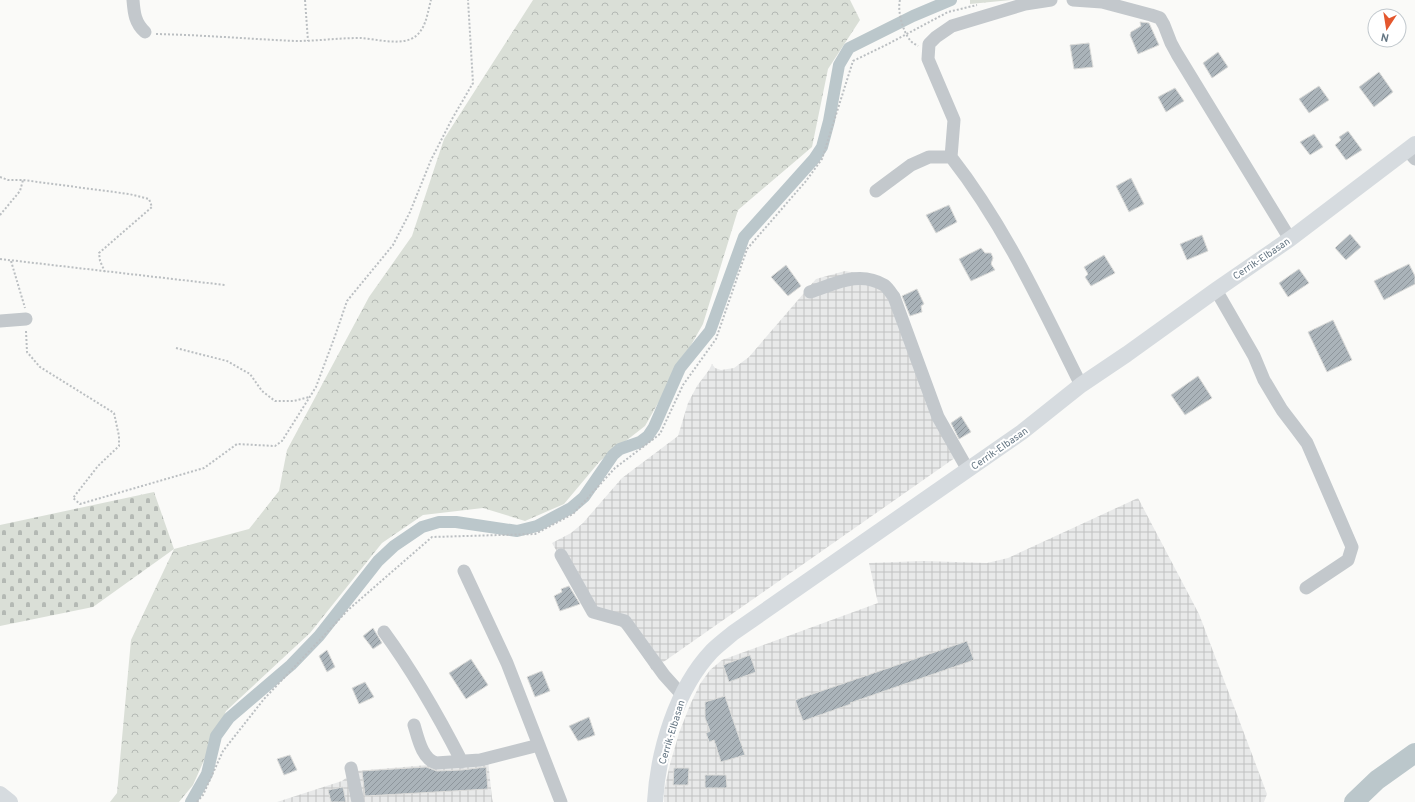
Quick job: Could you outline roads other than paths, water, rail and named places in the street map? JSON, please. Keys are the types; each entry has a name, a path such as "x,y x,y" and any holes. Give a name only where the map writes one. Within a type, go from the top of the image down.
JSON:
{"main road":[{"name":"Cerrik-Elbasan","path":"655,802 656,786 662,757 672,722 682,695 712,651 733,633 1022,432 1081,385 1128,354 1412,151"},
{"path":"0,794 10,802"}],"street":[{"path":"133,0 135,19 145,32"},
{"path":"1052,0 1025,4 952,26 929,44 928,59 954,120 951,157 970,183 1024,271 1081,385"},
{"path":"1073,0 1102,2 1160,18 1170,42 1181,61 1290,239"},
{"path":"876,191 911,165 929,157 951,157"},
{"path":"810,292 854,278 866,278 885,286 894,297 938,417 968,470"},
{"path":"1216,290 1254,356 1264,380 1282,410 1296,426 1307,443 1352,547 1348,560 1306,588"},
{"path":"0,321 26,319"},
{"path":"561,555 593,612 625,621 664,675 682,695"},
{"path":"464,571 507,663 561,802"},
{"path":"384,632 400,653 422,688 462,762"},
{"path":"414,725 428,759 436,763 480,760 539,745"},
{"path":"351,768 358,802"}],"waterway":[{"path":"191,802 207,774 216,736 229,718 291,665 319,636 378,561 394,546 422,527 439,522 456,522 517,531 537,526 571,508 584,497 613,455 620,449 640,442 648,436 654,427 680,368 710,331 744,237 814,159 822,147 829,121 839,65 849,48 913,16 951,0"},
{"path":"1354,802 1377,780 1415,753"}]}
